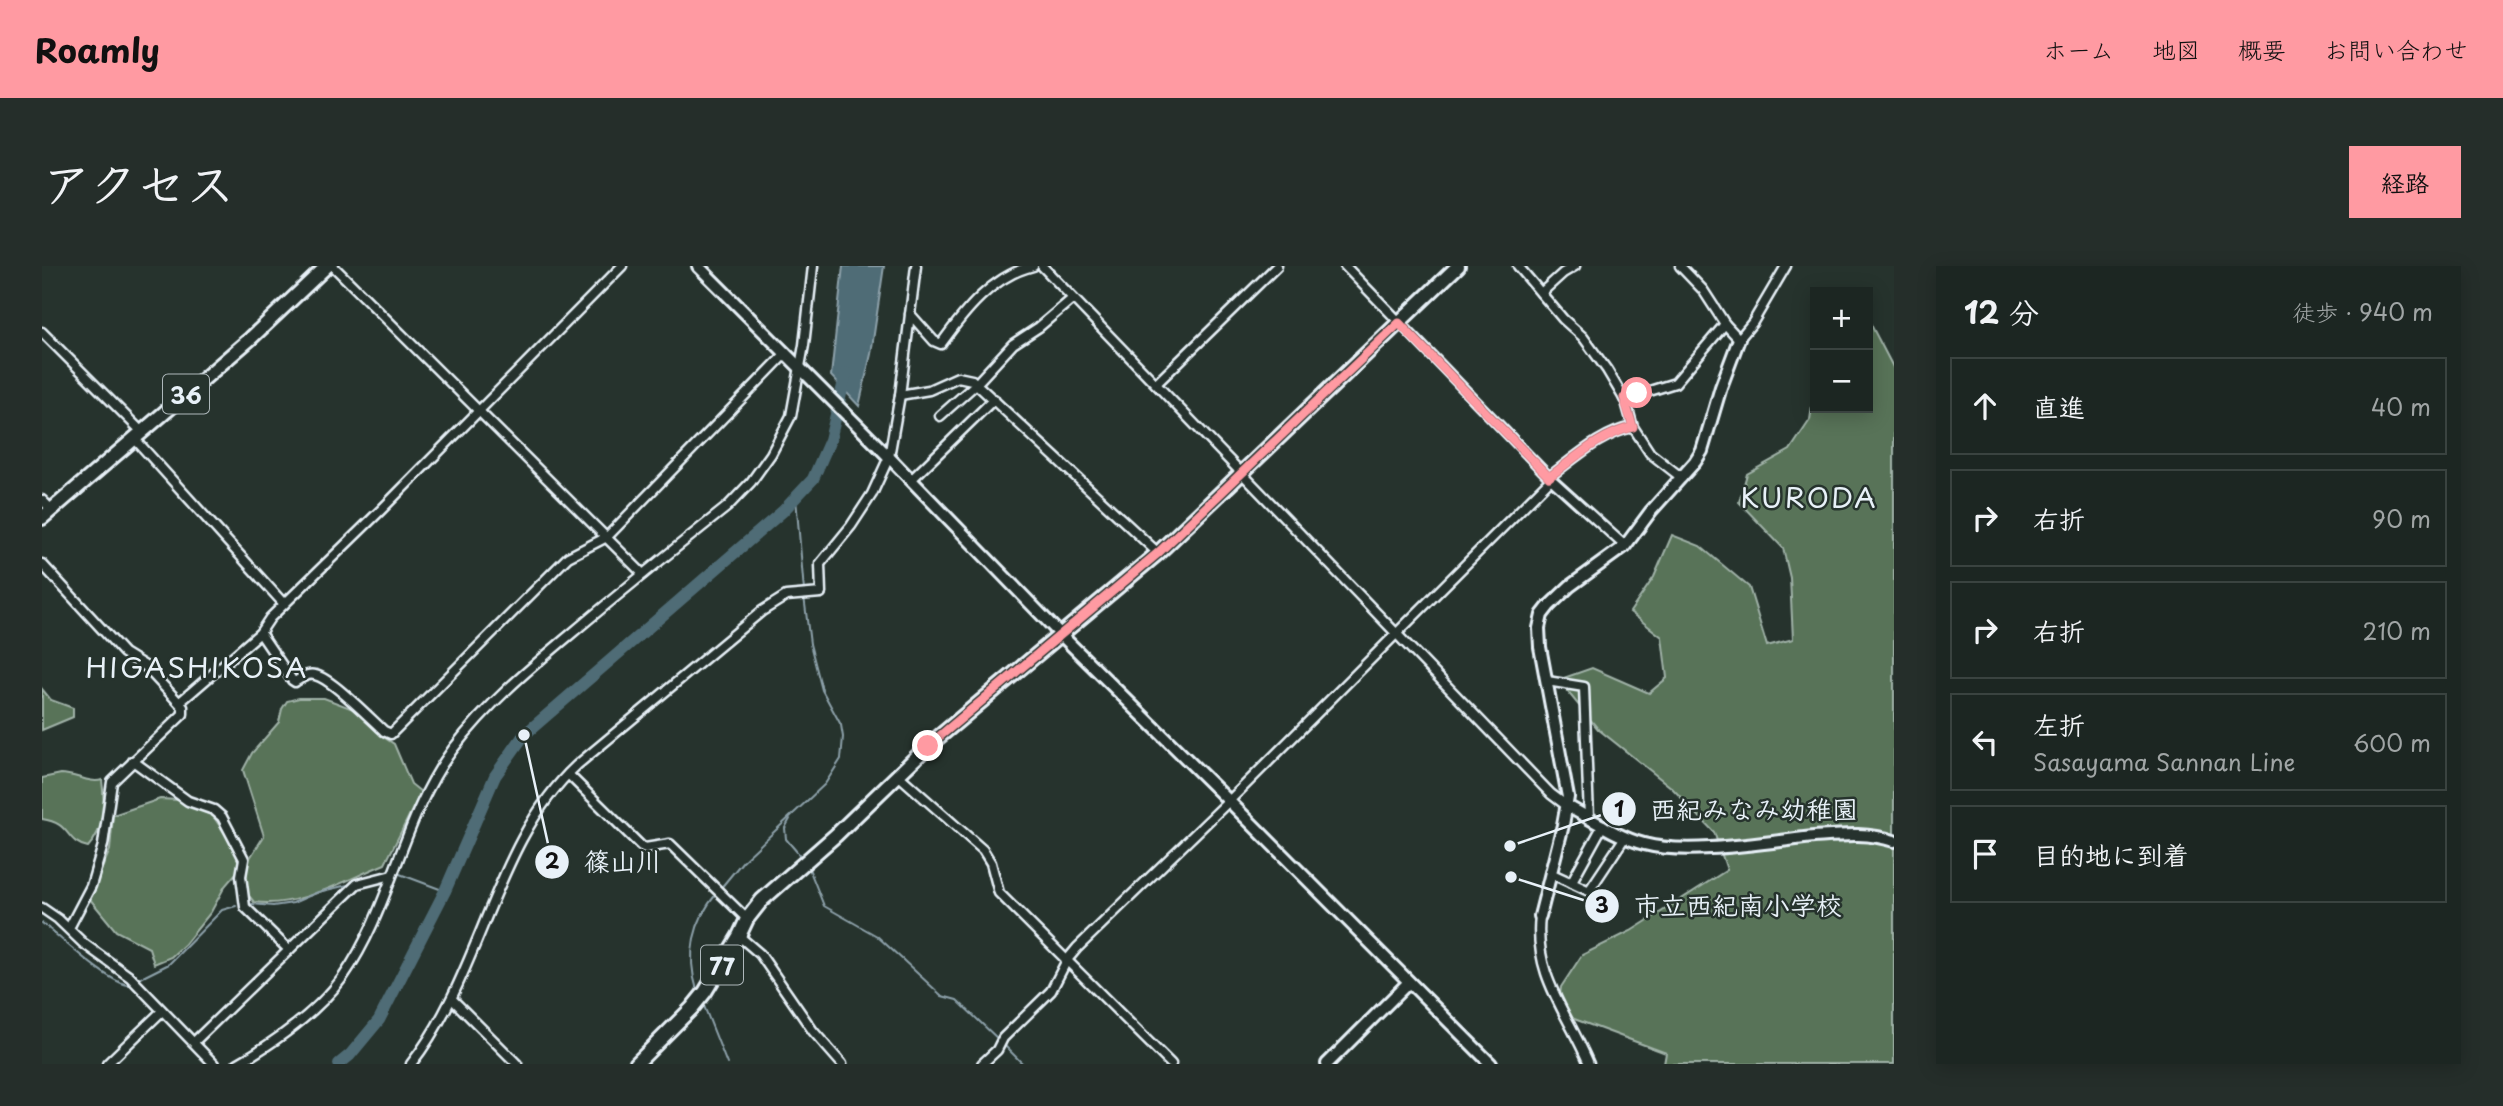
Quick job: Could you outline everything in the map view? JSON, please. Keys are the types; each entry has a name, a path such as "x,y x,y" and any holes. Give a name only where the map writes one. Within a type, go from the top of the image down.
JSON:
{"main road":[{"name":"36","path":"45,509 138,435 250,339 327,266"},
{"name":"77","path":"636,1064 692,1008 739,936 747,919 762,900 836,835 897,774 1158,553 1458,266"}],"street":[{"path":"333,266 643,574"},
{"path":"180,702 260,633 270,618 622,266"},
{"path":"698,266 1061,635 1490,1064"},
{"path":"237,1064 302,1020 342,978 365,937 412,821 454,747 502,693 727,507 751,482 771,454 791,416 802,369 813,266"},
{"path":"411,1064 453,999 526,829 553,789 777,600 821,593 820,564 851,526 872,494 886,455 900,395 916,266"},
{"path":"910,314 934,341 940,344 963,313 1004,277 1033,266"},
{"path":"1042,266 1551,794 1567,806 1625,837 1644,844 1690,849 1843,834 1871,835 1894,841"},
{"path":"1156,384 1277,266"},
{"path":"1345,266 1550,478 1625,546"},
{"path":"1518,266 1563,319 1583,337 1624,398 1633,427 1650,453 1682,478"},
{"path":"1541,293 1575,266"},
{"path":"1680,266 1703,290 1725,324 1739,339"},
{"path":"1589,1064 1550,988 1539,944 1540,916 1567,806 1565,781 1540,647 1539,628 1542,615 1570,586 1625,546 1702,451 1739,339 1786,266"},
{"path":"940,416 976,384 1013,344 1039,327 1072,299"},
{"path":"1624,398 1675,383 1725,324"},
{"path":"42,332 138,435 284,604"},
{"path":"260,633 292,680 295,682 307,675 316,675 330,683 384,731 391,734 568,557 607,537 786,353"},
{"path":"900,395 929,390 958,377 972,380 1158,553"},
{"path":"911,480 994,399"},
{"path":"982,1064 997,1050 1003,1038 1051,991 1067,960 1550,478 1605,437 1633,427"},
{"path":"42,564 124,653 145,666 180,702 183,714 112,782 103,845 91,886 69,928"},
{"path":"1547,681 1584,687 1589,818"},
{"path":"132,761 188,801 214,810 222,817 244,859 241,876 245,907 289,950"},
{"path":"568,774 641,846 645,848 670,844 747,919"},
{"path":"897,774 988,856 999,893 1171,1064"},
{"path":"1571,883 1603,825"},
{"path":"1550,873 1590,891 1625,837"},
{"path":"194,1042 357,884 392,875"},
{"path":"42,908 69,928 83,943 130,977 214,1064"},
{"path":"739,936 760,954 813,1031 842,1064"},
{"path":"1327,1064 1408,983"},
{"path":"453,999 517,1064"},
{"path":"107,1064 162,1011"}],"green space":[{"path":"1873,329 1894,369 1894,1064 1664,1064 1666,1053 1558,1013 1561,987 1582,955 1631,931 1727,870 1714,832 1672,788 1598,729 1558,680 1592,668 1649,693 1667,678 1662,637 1630,612 1654,577 1672,535 1700,546 1749,587 1767,646 1793,639 1790,578 1783,548 1739,502 1747,474 1790,450 1810,420 1811,413 1873,413"},
{"path":"42,689 51,700 73,708 73,717 42,730"},
{"path":"324,698 356,710 394,744 411,784 421,792 385,864 304,897 270,903 254,902 245,891 248,861 264,836 243,770 252,753 279,722 287,701"},
{"path":"61,774 92,781 102,780 101,824 88,847 80,845 58,824 42,819 42,778"},
{"path":"160,799 179,800 213,816 232,844 239,863 237,872 225,886 211,912 185,944 171,957 154,964 149,948 116,931 89,898 110,850 113,815"}],"water":[{"path":"843,266 884,266 871,354 859,406 831,376"}],"waterway":[{"path":"339,1064 379,1020 445,891 495,776 524,735 783,511 813,479 830,440 846,373"},
{"path":"796,498 804,591"},
{"path":"720,889 743,861 825,784 841,759 841,725 822,690 810,644 804,596"},
{"path":"790,819 785,828 786,839 803,859"},
{"path":"808,866 824,906 877,936 942,996 957,1000 1000,1041"},
{"path":"370,876 388,872"},
{"path":"397,873 445,891"},
{"path":"252,904 273,906 293,903 318,892 352,884"},
{"path":"697,990 692,964 694,939 702,915 717,893"},
{"path":"139,979 169,964 222,910 236,906"},
{"path":"42,923 100,970 123,984 132,985"},
{"path":"704,1006 727,1064"},
{"path":"1004,1045 1023,1064"}],"place":[{"name":"篠山川","path":"524,735"},
{"name":"西紀みなみ幼稚園","path":"1510,846"},
{"name":"市立西紀南小学校","path":"1511,877"}],"district":[{"name":"KURODA","path":"1809,496"},
{"name":"HIGASHIKOSA","path":"197,666"}],"route":[{"path":"928,746 1158,553 1399,323 1549,477 1605,437 1633,427 1624,398 1637,393"}]}
